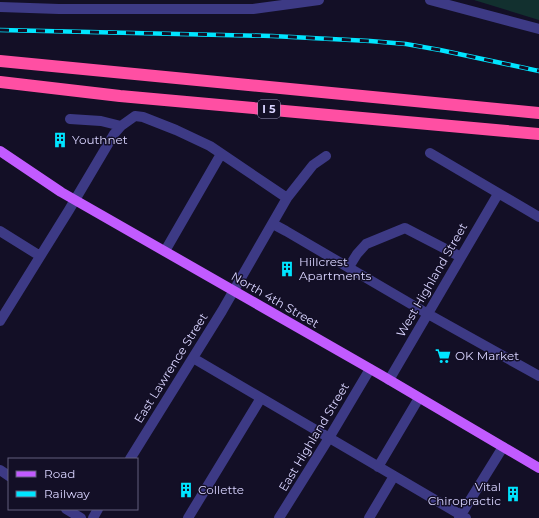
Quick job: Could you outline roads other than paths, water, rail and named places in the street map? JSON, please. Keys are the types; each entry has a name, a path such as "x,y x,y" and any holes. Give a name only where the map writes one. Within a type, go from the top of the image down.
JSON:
{"highway":[{"name":"I 5","path":"0,61 539,113"},
{"name":"I 5","path":"0,82 120,96 539,134"}],"main road":[{"name":"North 4th Street","path":"0,151 62,192 539,468"}],"street":[{"path":"0,7 59,9 102,4 200,4 253,9 285,2 319,0"},
{"path":"430,0 539,29"},
{"path":"1,317 114,134 121,126 135,116 143,117 176,130 210,146 288,198"},
{"path":"70,119 100,121 121,126"},
{"path":"430,153 539,218"},
{"path":"165,251 221,154"},
{"name":"East Lawrence Street","path":"131,458 234,291 288,198 313,165 326,156"},
{"name":"West Highland Street","path":"389,380 498,194"},
{"path":"273,224 428,314 539,376"},
{"path":"348,268 366,244 405,228 461,257"},
{"path":"0,231 40,256"},
{"path":"192,358 462,517 503,447"},
{"name":"East Highland Street","path":"279,518 330,438 370,369"},
{"path":"188,518 261,398"},
{"path":"378,467 419,398"},
{"path":"369,518 394,476"},
{"path":"68,510 81,518"}],"railway":[{"path":"0,30 272,36 370,41 406,44 440,50 539,71"}],"place":[{"name":"Youthnet","path":"60,140"},
{"name":"Hillcrest Apartments","path":"287,269"},
{"name":"OK Market","path":"443,356"},
{"name":"Collette","path":"186,490"},
{"name":"Vital Chiropractic","path":"513,494"}]}
